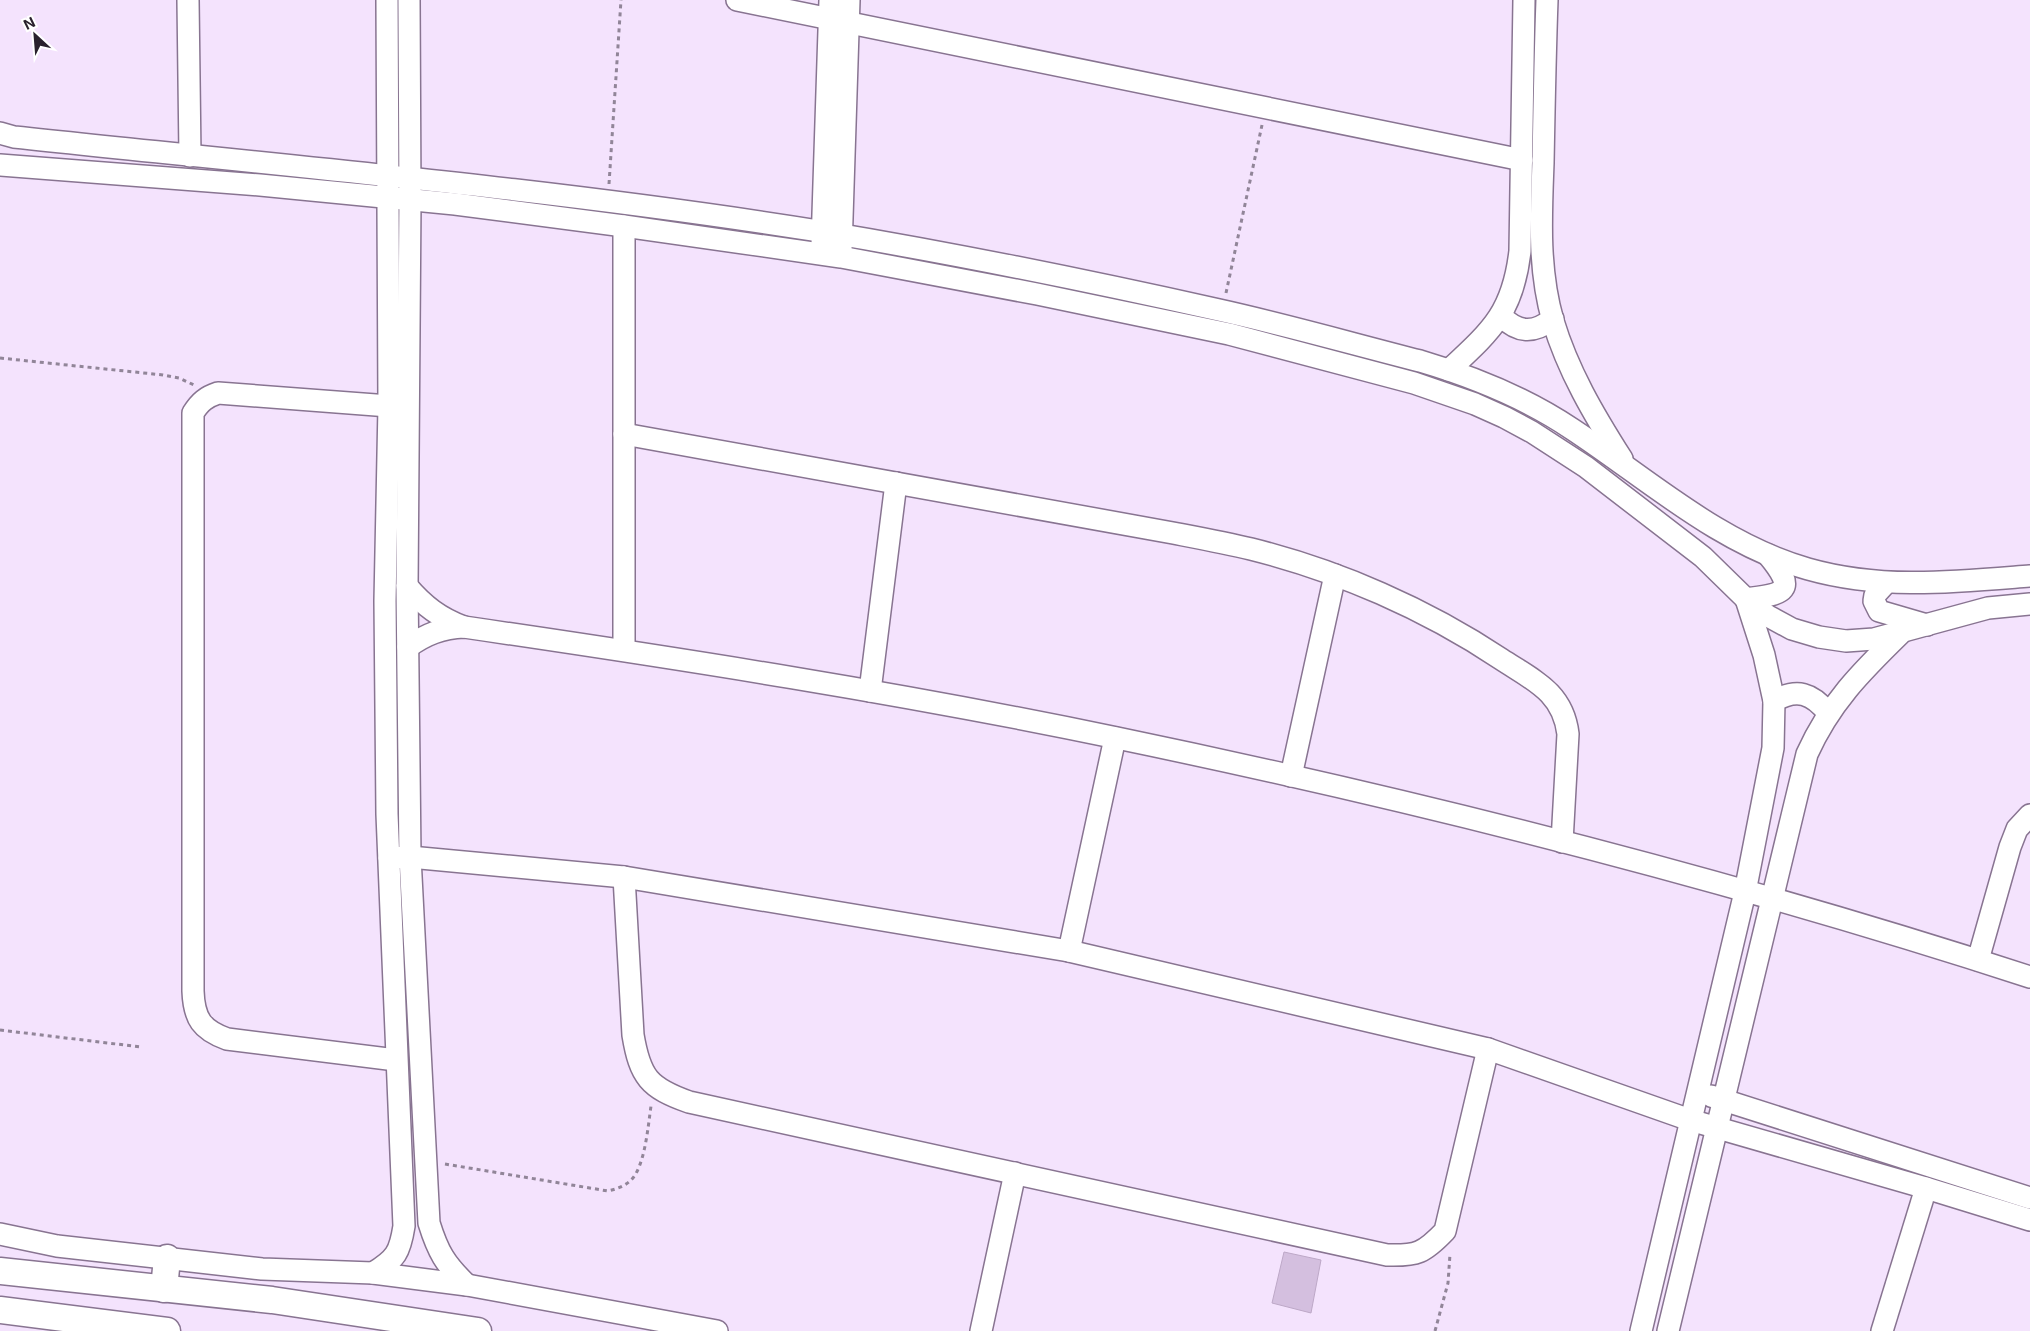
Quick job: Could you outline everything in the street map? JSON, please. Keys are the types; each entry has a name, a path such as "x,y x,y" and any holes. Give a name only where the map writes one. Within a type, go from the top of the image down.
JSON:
{"street":[{"path":"188,0 190,156"},
{"path":"373,1273 390,1262 401,1245 404,1226 389,858 385,601 389,406 387,0"},
{"path":"409,0 410,200 407,586 410,857 424,1160 429,1223 436,1247 449,1268 467,1286"},
{"path":"737,0 837,14 1265,108 1522,160"},
{"path":"831,255 837,14 849,0"},
{"path":"1449,370 1487,335 1501,316 1511,296 1517,274 1520,251 1524,0"},
{"path":"1547,0 1541,245 1545,286 1553,319 1570,367 1581,390 1627,468"},
{"path":"0,134 190,156 410,178 608,202 832,234 1038,272 1222,310 1449,370 1504,391 1571,428 1725,534 1768,555 1808,570 1886,583 1927,584 2030,576"},
{"path":"0,165 260,185 410,200 624,226 831,255 1037,294 1229,334 1414,383 1467,401 1532,432 1586,467 1690,546 1746,599 1768,616 1792,629 1818,638 1874,639 1988,608 2030,604"},
{"path":"624,226 624,650"},
{"path":"1501,316 1509,325 1520,329 1532,330 1543,326 1553,319"},
{"path":"389,406 218,393 208,396 199,403 193,414 194,1008 200,1022 212,1034 227,1039 396,1060"},
{"path":"624,434 1252,549 1335,575 1404,604 1475,642 1553,695 1561,706 1568,734 1562,842"},
{"path":"870,691 896,483"},
{"path":"1746,599 1773,596 1783,590 1784,578 1768,555"},
{"path":"1291,776 1335,575"},
{"path":"1886,583 1875,595 1875,606 1879,611 1928,625"},
{"path":"407,586 432,612 464,627"},
{"path":"1641,1331 1745,892 1773,748 1774,701 1764,656 1746,599"},
{"path":"408,647 434,631 464,627 624,650 870,691 1115,738 1291,776 1562,842 1772,899 2030,977"},
{"path":"1668,1331 1807,754 1828,713 1848,686 1901,633"},
{"path":"1774,701 1784,695 1797,693 1809,696 1819,702 1828,713"},
{"path":"1069,951 1115,738"},
{"path":"1978,960 2010,848 2017,829 2030,815"},
{"path":"389,858 410,857 624,877 1069,951 1488,1049 1690,1120 2030,1220"},
{"path":"624,877 634,1043 637,1059 648,1079 655,1087 667,1094 689,1102 1387,1255 1409,1256 1430,1247 1444,1230 1488,1049"},
{"path":"1697,1092 2030,1198"},
{"path":"981,1331 1016,1173"},
{"path":"1882,1331 1926,1188"},
{"path":"0,1234 57,1246 262,1269 373,1273 467,1286 717,1331"},
{"path":"164,1289 167,1258"},
{"path":"0,1271 272,1300 478,1331"},
{"path":"0,1310 167,1331"}],"path":[{"path":"608,202 621,0"},
{"path":"1222,310 1265,108"},
{"path":"0,358 179,378 195,385 208,396"},
{"path":"0,1030 141,1047"},
{"path":"424,1160 608,1191 620,1188 630,1181 638,1171 655,1087"},
{"path":"1435,1331 1451,1266 1450,1248 1444,1230"}],"building":[{"path":"1284,1252 1321,1260 1311,1313 1272,1303"}]}
